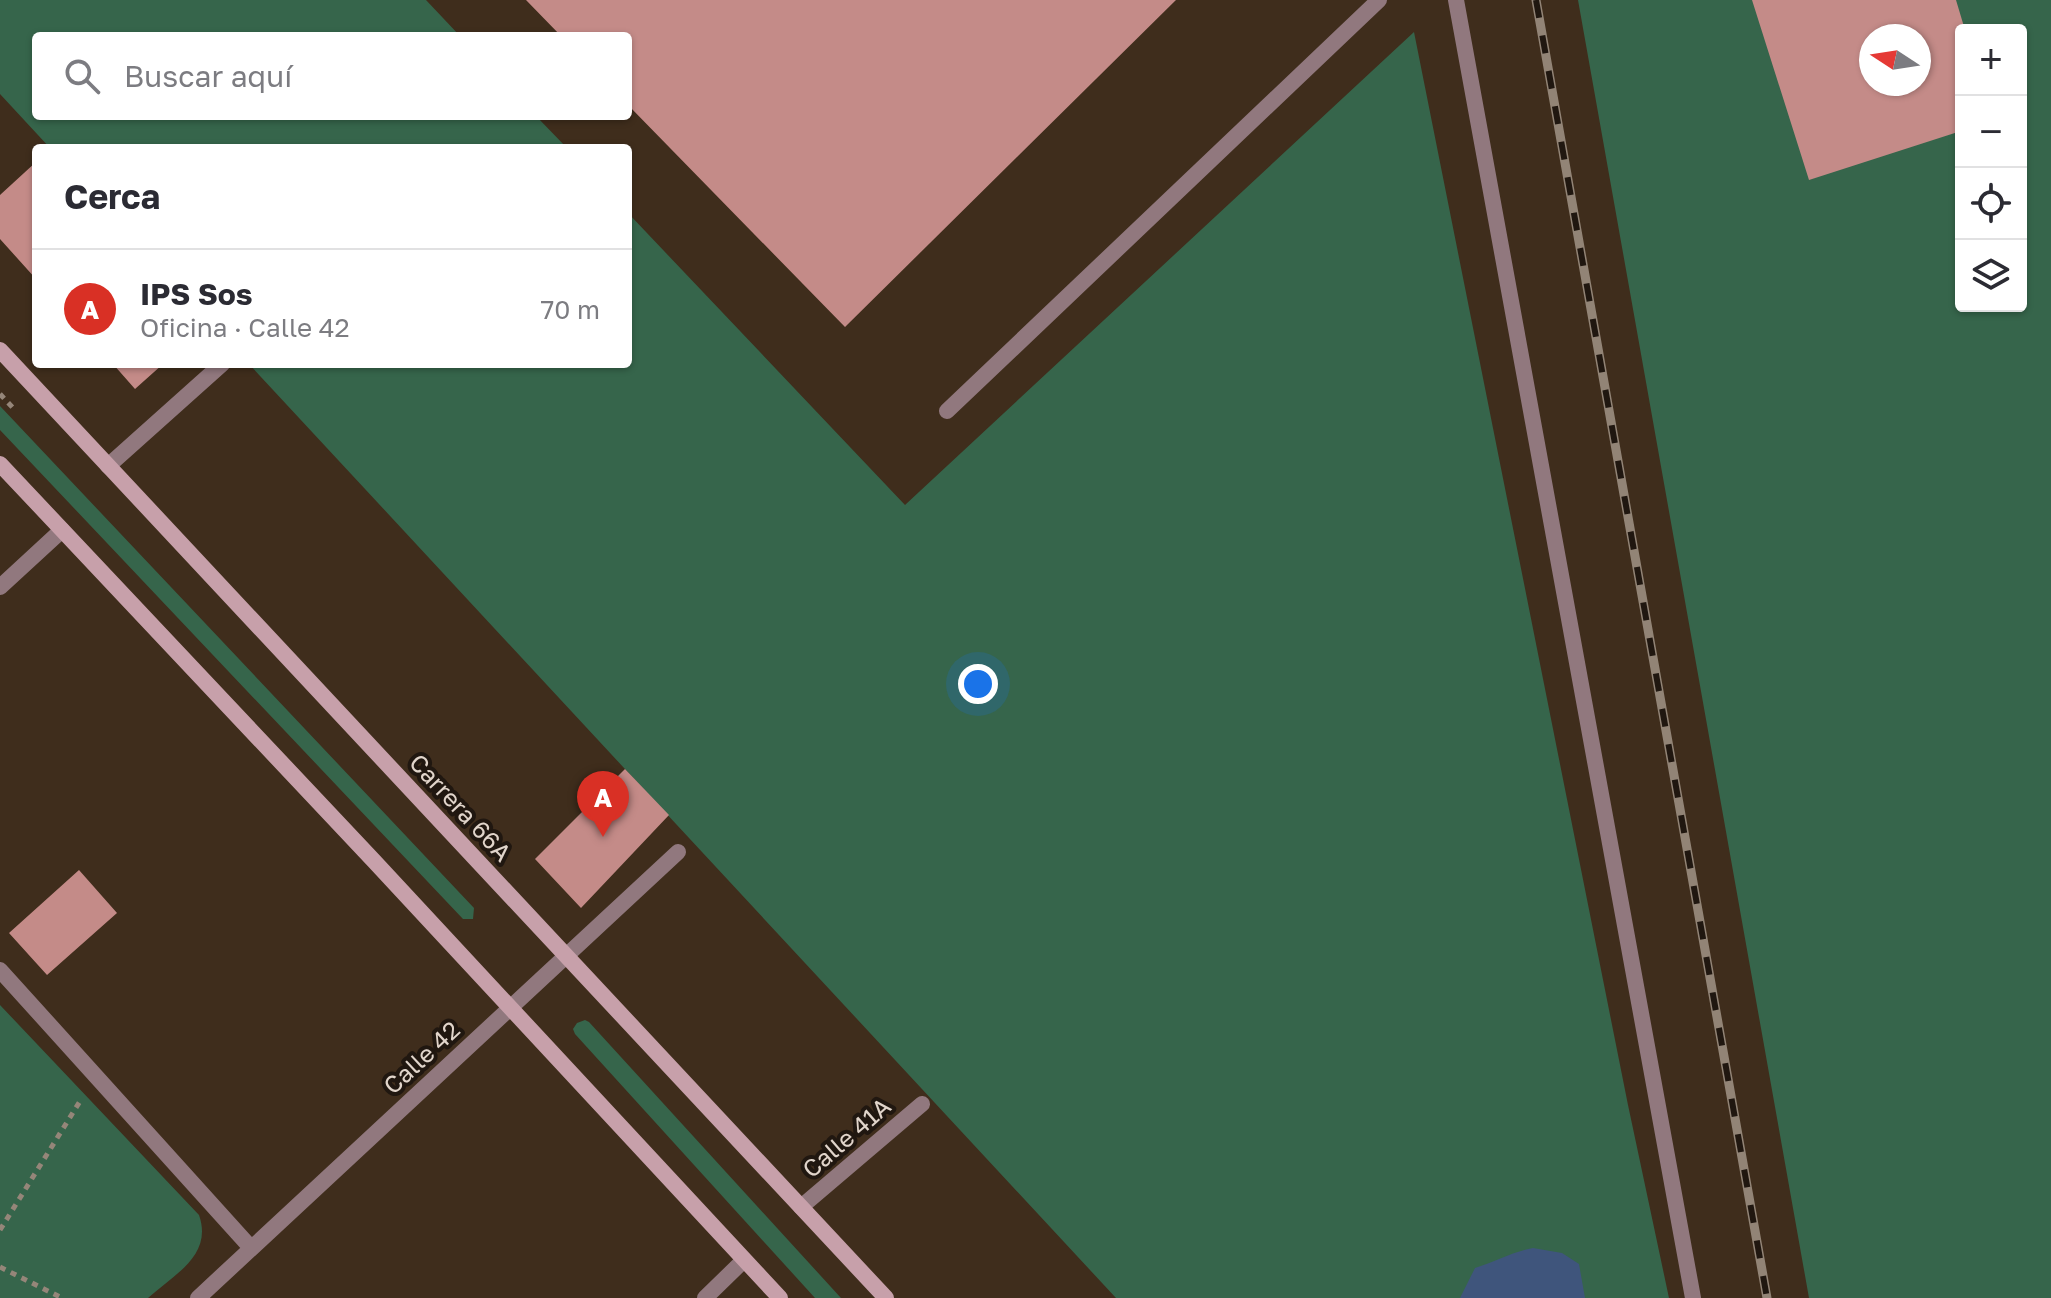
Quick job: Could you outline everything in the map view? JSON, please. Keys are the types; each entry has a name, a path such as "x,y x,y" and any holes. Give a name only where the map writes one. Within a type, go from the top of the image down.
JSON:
{"street":[{"path":"947,411 1379,0"},
{"path":"1456,0 1693,1298"},
{"name":"Carrera 66A","path":"0,350 886,1298"},
{"path":"108,466 218,368"},
{"path":"0,464 780,1298"},
{"path":"0,587 62,530"},
{"name":"Calle 42","path":"198,1298 678,852"},
{"path":"0,970 251,1248"},
{"name":"Calle 41A","path":"801,1207 922,1104"},
{"path":"705,1298 744,1260"}],"path":[{"path":"0,1230 82,1097"},
{"path":"0,1267 62,1298"}],"green space":[{"path":"0,0 426,0 456,32 32,32 32,120 540,120 563,144 46,144 0,94"},
{"path":"1578,0 2051,0 2051,1298 1809,1298"},
{"path":"1414,32 1669,1298 1116,1298 253,368 632,368 632,217 905,505"},
{"path":"0,406 474,908 473,919 463,919 0,430"},
{"path":"0,1005 199,1215 202,1229 196,1253 180,1272 148,1298 0,1298"},
{"path":"585,1020 841,1298 815,1298 575,1034 573,1029 577,1023"}],"water":[{"path":"1533,1248 1562,1253 1579,1264 1585,1298 1460,1298 1475,1268"}],"building":[{"path":"526,0 1176,0 845,327 632,109 632,32 557,32"},
{"path":"1752,0 1956,0 1963,24 1955,24 1955,133 1809,180"},
{"path":"32,166 32,275 0,239 0,195"},
{"path":"117,368 159,368 135,389"},
{"path":"625,769 669,815 581,908 535,859"},
{"path":"79,870 117,913 47,975 9,933"}],"railway":[{"path":"1536,0 1767,1298"}],"place":[{"name":"IPS Sos","path":"603,837"}]}
